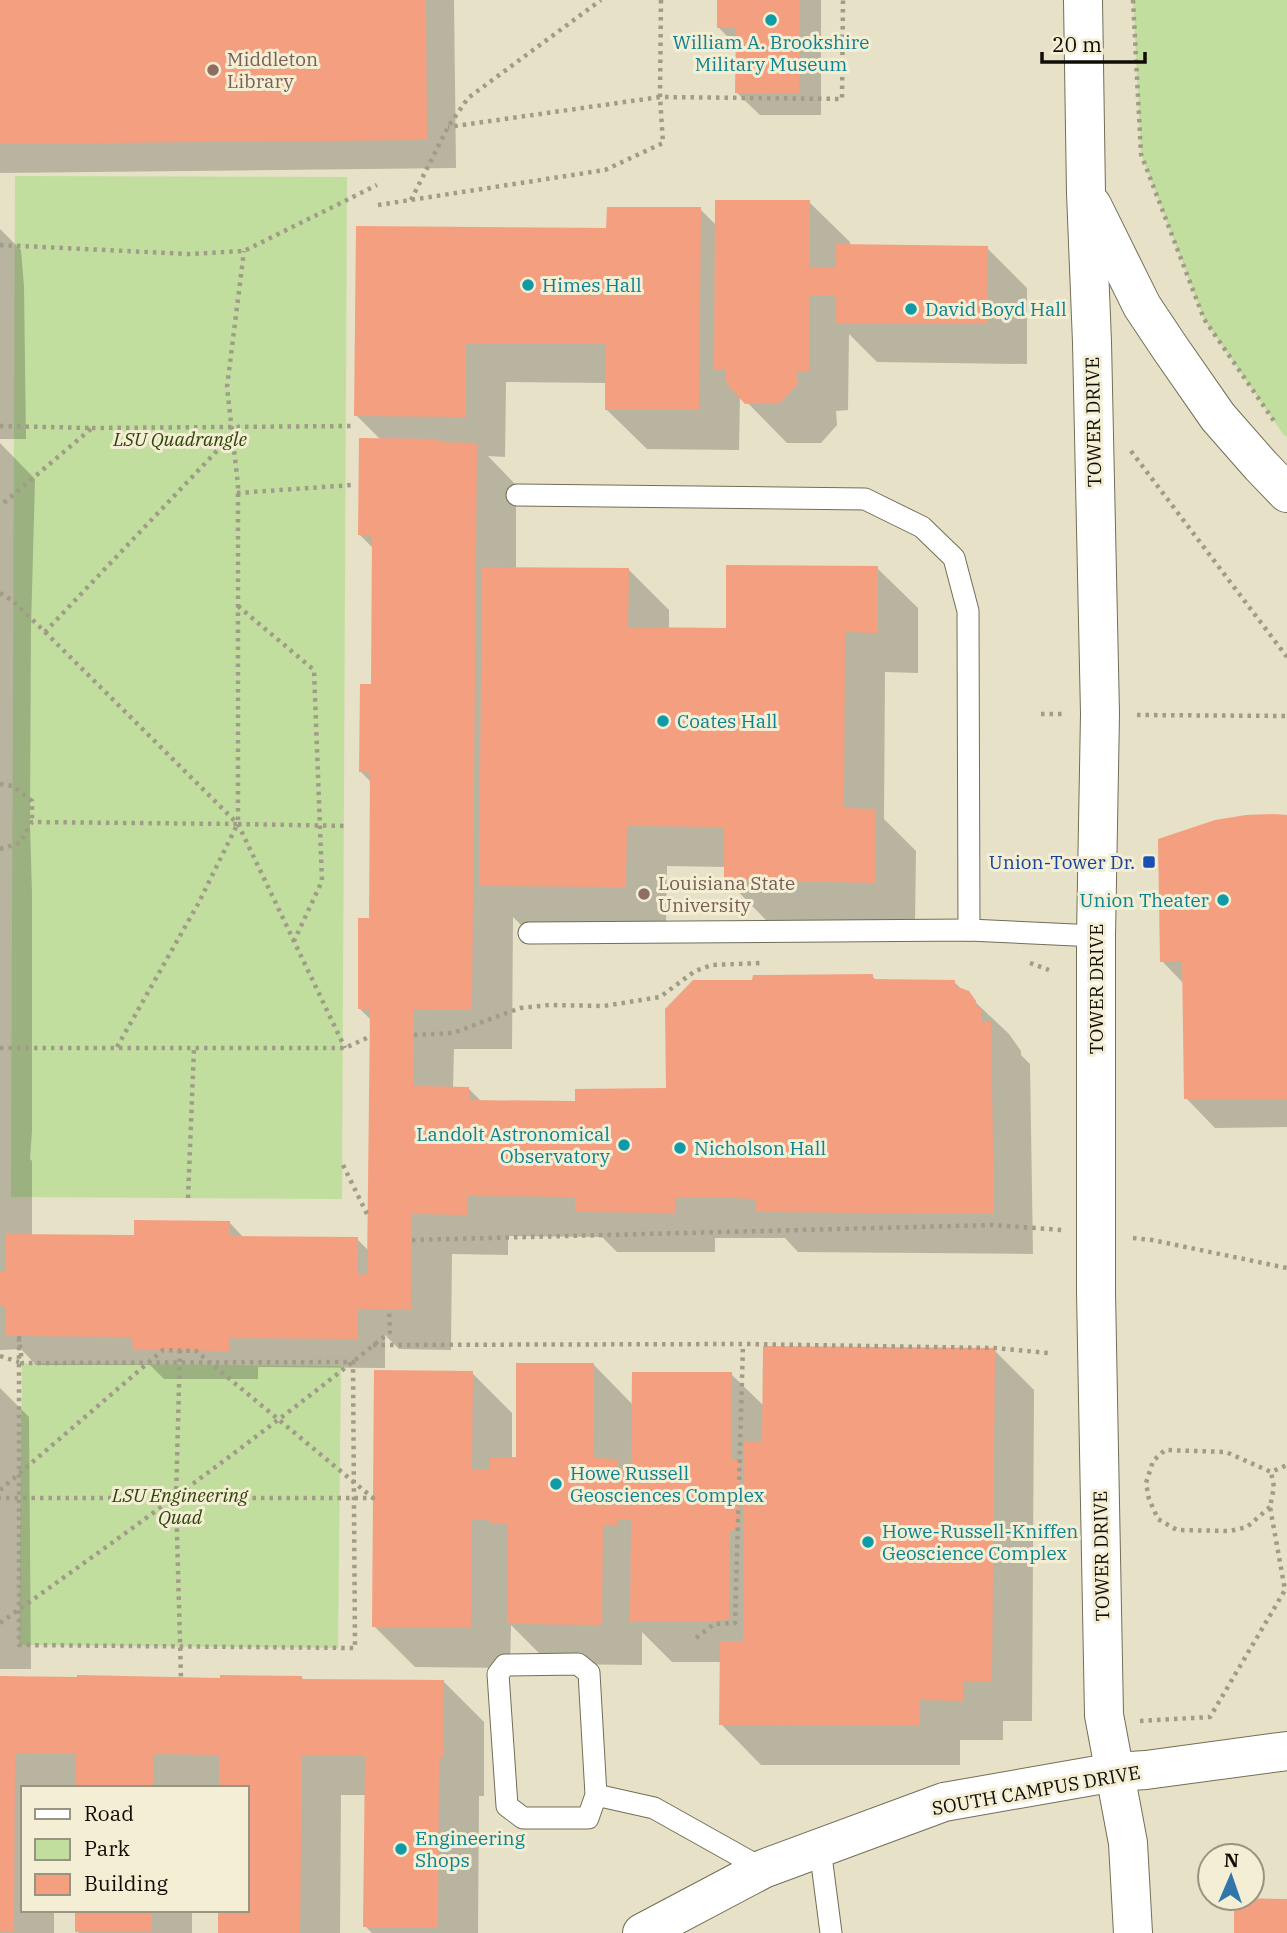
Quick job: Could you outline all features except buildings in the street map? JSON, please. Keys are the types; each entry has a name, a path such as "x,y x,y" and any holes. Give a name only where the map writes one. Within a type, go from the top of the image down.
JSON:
{"street":[{"name":"TOWER DRIVE","path":"1083,0 1100,714 1096,936 1096,1355 1104,1715 1128,1843 1133,1933"},
{"path":"1086,193 1142,306 1163,338 1218,417 1287,493"},
{"name":"SOUTH CAMPUS DRIVE","path":"642,1933 763,1869 944,1802 1115,1772 1287,1751"}],"lane":[{"path":"517,495 864,499 922,527 954,558 968,611 969,930"},
{"path":"529,933 969,930 1096,936"},
{"path":"578,1664 589,1672 596,1796 588,1818 523,1818 508,1806 498,1674 505,1665 578,1664"},
{"path":"596,1796 654,1808 763,1869"},
{"path":"820,1848 831,1933"}],"path":[{"path":"411,201 448,127 468,98 601,0"},
{"path":"378,205 605,170 663,143 660,97 661,0"},
{"path":"448,127 660,97 842,99 843,0"},
{"path":"1133,0 1141,154 1204,319 1275,422"},
{"path":"0,245 189,254 244,251 377,185"},
{"path":"117,1047 198,905 238,824 237,493 227,387 244,251"},
{"path":"0,426 354,426"},
{"path":"0,506 92,428"},
{"path":"45,632 232,435"},
{"path":"1127,446 1287,657"},
{"path":"237,493 352,485"},
{"path":"0,593 13,601 45,632 238,824 345,1048"},
{"path":"237,605 314,670 322,881 294,941"},
{"path":"1041,714 1287,716"},
{"path":"0,784 13,786 32,801 32,821 20,843 0,849"},
{"path":"32,821 348,826"},
{"path":"1025,960 1049,971"},
{"path":"414,1035 453,1033 520,1008 549,1005 604,1006 660,997 695,971 712,965 765,962"},
{"path":"0,1048 345,1048 369,1037"},
{"path":"188,1198 194,1048"},
{"path":"343,1165 367,1214"},
{"path":"412,1240 993,1225 1152,1240 1287,1268"},
{"path":"0,1623 176,1497 353,1362 390,1332 390,1310"},
{"path":"373,1345 743,1344 995,1348 1048,1353"},
{"path":"696,1638 714,1625 735,1623 743,1344"},
{"path":"0,1489 163,1350 180,1350 196,1351 211,1362 373,1498 0,1498"},
{"path":"180,1350 176,1497 181,1678"},
{"path":"0,1356 20,1362 353,1362"},
{"path":"20,1362 19,1645 355,1648 353,1362"},
{"path":"1270,1507 1247,1527 1230,1531 1177,1530 1158,1519 1149,1499 1146,1483 1153,1461 1165,1450 1226,1452 1271,1472 1287,1465"},
{"path":"1132,1721 1210,1717 1285,1590 1270,1507 1274,1487 1271,1472"}],"green space":[{"path":"1133,0 1287,0 1287,437 1204,319 1141,154"},
{"name":"LSU Quadrangle","path":"15,176 347,177 342,1199 11,1197"},
{"name":"LSU Engineering Quad","path":"22,1363 341,1366 338,1648 19,1645"}],"place":[{"name":"William A. Brookshire Military Museum","path":"771,20"},
{"name":"Middleton Library","path":"213,70"},
{"name":"Himes Hall","path":"528,285"},
{"name":"David Boyd Hall","path":"911,309"},
{"name":"Coates Hall","path":"663,721"},
{"name":"Union-Tower Dr.","path":"1149,862"},
{"name":"Louisiana State University","path":"644,894"},
{"name":"Union Theater","path":"1223,900"},
{"name":"Landolt Astronomical Observatory","path":"624,1145"},
{"name":"Nicholson Hall","path":"680,1148"},
{"name":"Howe Russell Geosciences Complex","path":"556,1484"},
{"name":"Howe-Russell-Kniffen Geoscience Complex","path":"868,1542"},
{"name":"Engineering Shops","path":"401,1849"}]}
